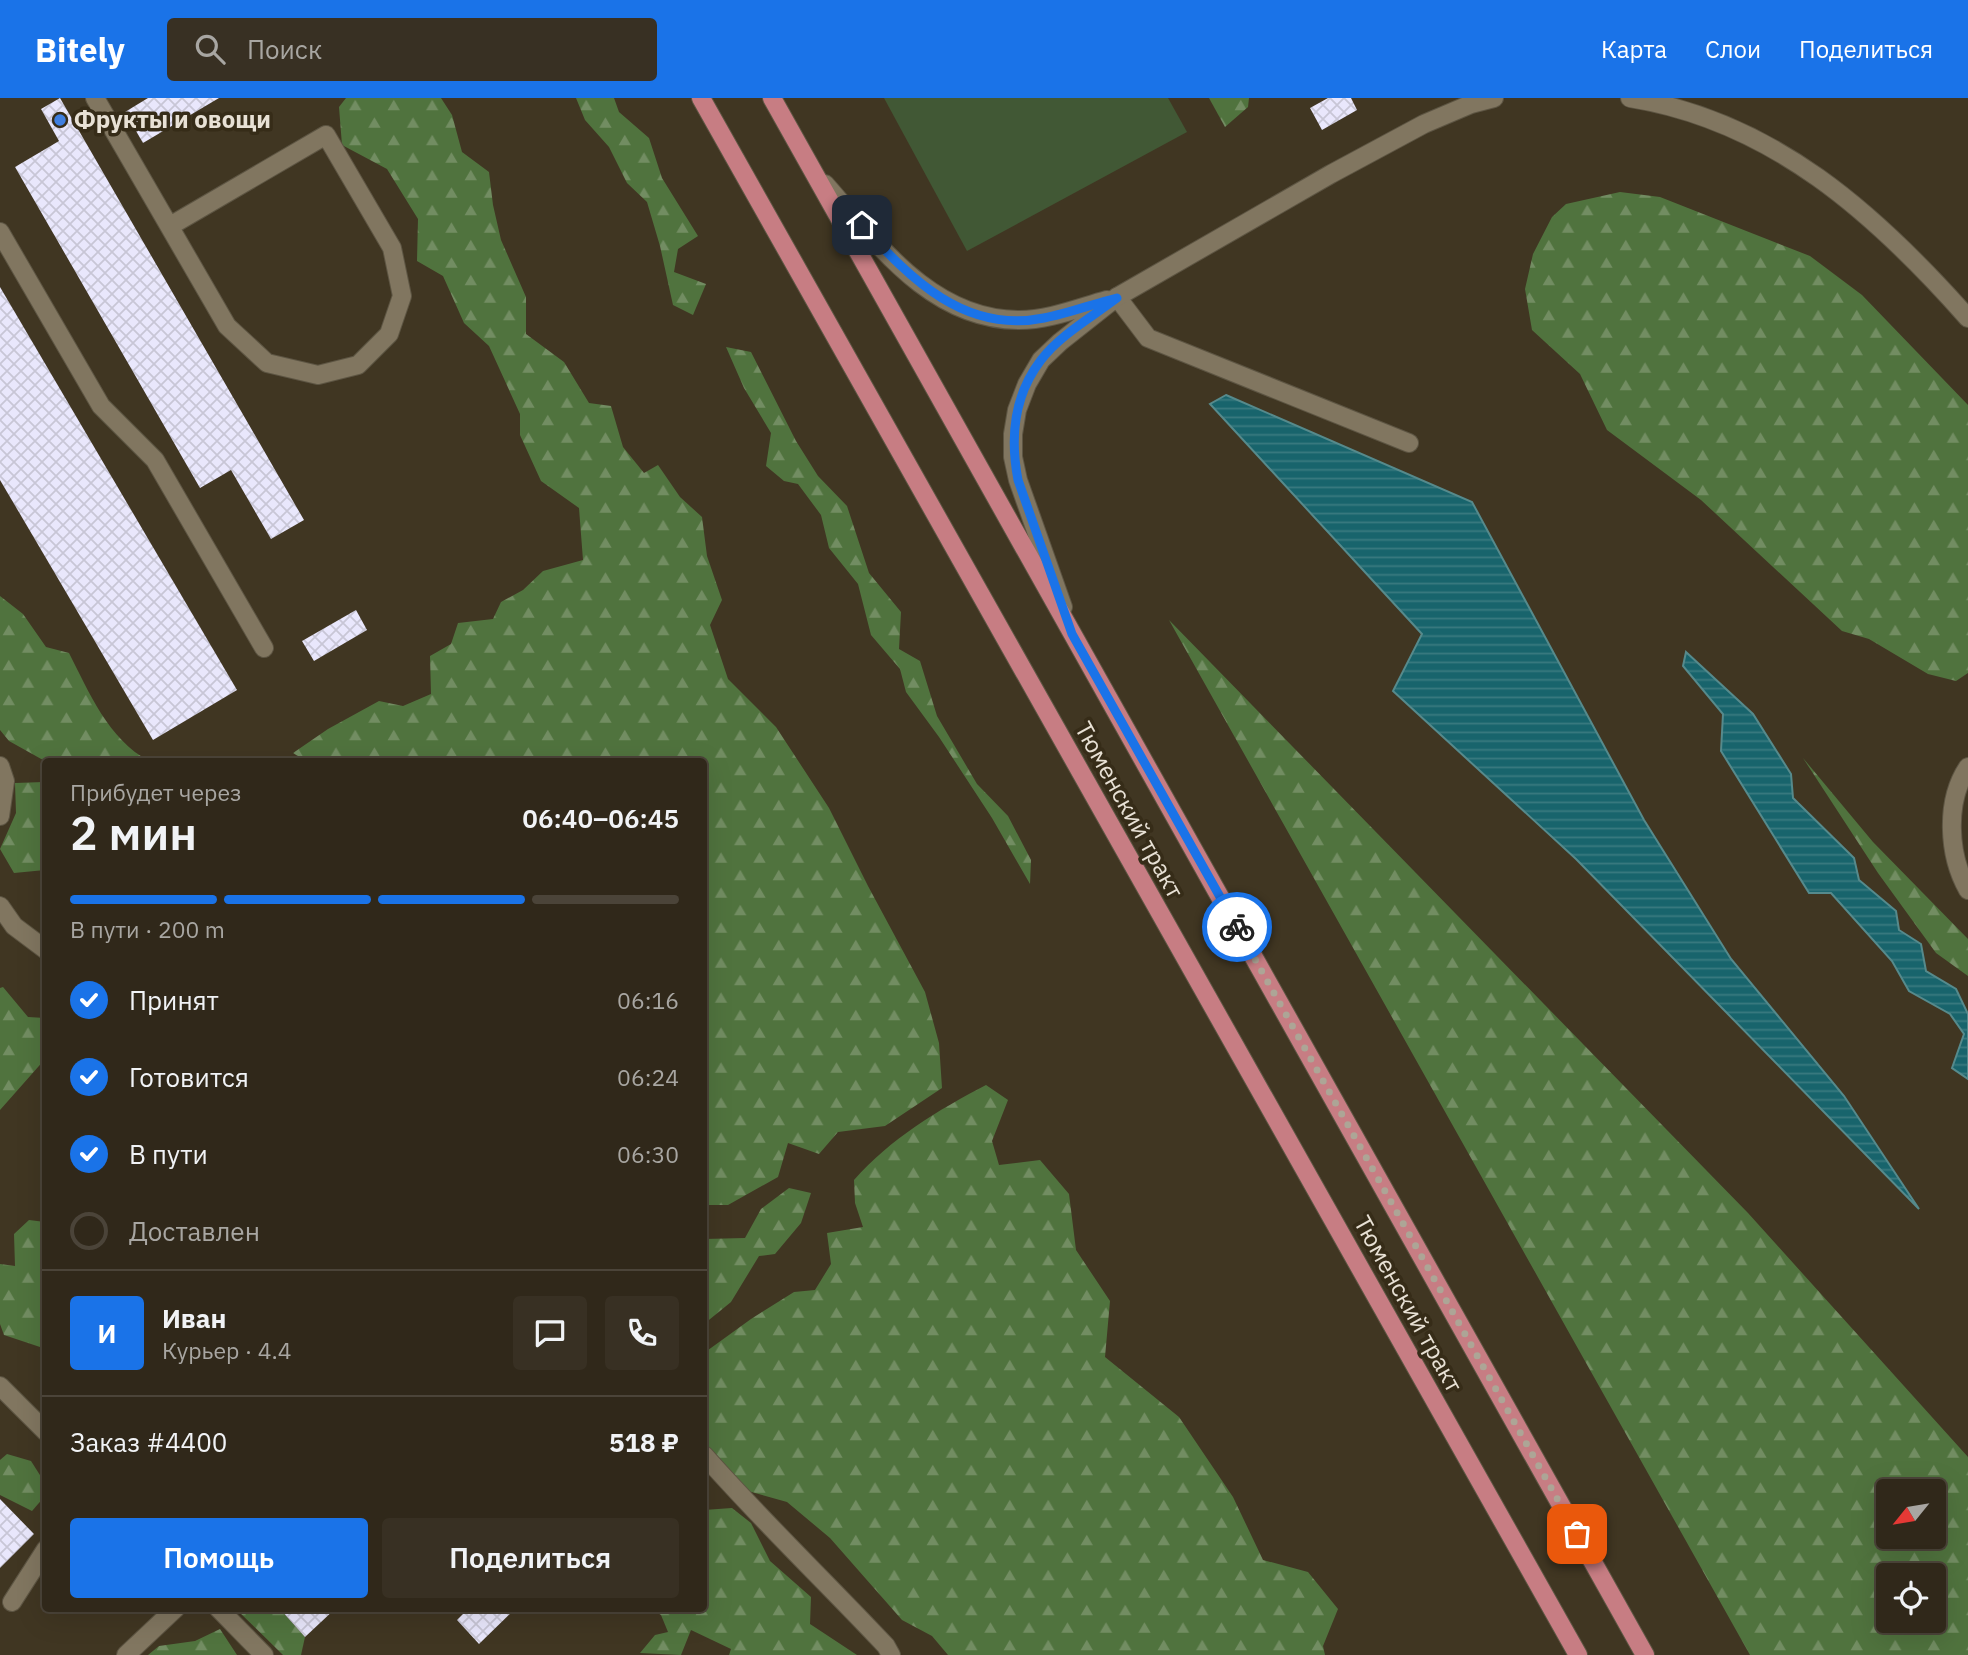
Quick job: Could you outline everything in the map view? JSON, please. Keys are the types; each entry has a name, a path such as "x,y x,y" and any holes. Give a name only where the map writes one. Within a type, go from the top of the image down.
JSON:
{"main road":[{"name":"Тюменский тракт","path":"701,98 1578,1655"},
{"name":"Тюменский тракт","path":"772,98 1645,1655"}],"street":[{"path":"95,98 227,326 267,363 318,375 358,365 389,334 401,296 392,248 326,135 170,226"},
{"path":"1072,634 1018,480 1013,457 1017,410 1027,384 1041,360 1117,298 1331,174 1424,124 1471,104 1494,98"},
{"path":"1630,98 1698,114 1788,157 1860,209 1904,248 1968,318"},
{"path":"812,169 895,262 931,293 959,307 988,317 1018,320 1043,318 1117,298"},
{"path":"0,232 101,406 155,460 264,648"},
{"path":"1117,298 1148,338 1409,443"},
{"path":"0,766 5,781 0,816"},
{"path":"1968,767 1954,799 1952,825 1955,857 1968,890"},
{"path":"0,906 14,926 42,947"},
{"path":"0,1386 42,1428"},
{"path":"707,1458 753,1511 821,1577 886,1646 891,1655"},
{"path":"12,1602 42,1555"},
{"path":"126,1655 172,1612"},
{"path":"222,1612 264,1655"}],"green space":[{"path":"346,98 441,98 452,115 462,152 489,172 501,240 526,297 526,334 564,362 589,403 611,406 623,447 644,473 658,465 680,497 702,517 707,556 722,600 710,625 728,679 776,727 829,808 925,992 939,1043 942,1088 885,1126 838,1132 819,1154 788,1143 778,1177 728,1205 707,1205 707,758 303,758 293,753 328,729 379,701 403,706 431,694 430,656 451,644 458,623 493,619 501,602 523,590 543,571 583,560 579,508 541,481 520,435 520,414 489,346 464,323 443,276 417,261 418,219 387,169 342,145 339,107"},
{"path":"576,98 614,98 619,112 649,138 662,178 698,236 678,249 674,272 706,284 693,315 673,305 647,202 627,183 609,147 585,120"},
{"path":"884,98 1168,98 1187,132 967,251"},
{"path":"1209,98 1249,98 1248,107 1225,127"},
{"path":"1620,192 1660,197 1810,256 1862,295 1968,405 1968,673 1956,681 1928,674 1869,639 1842,631 1701,500 1607,430 1580,374 1532,330 1525,289 1533,254 1552,217 1566,204"},
{"path":"726,347 751,352 796,441 818,476 847,506 869,573 901,612 899,649 920,661 937,716 977,784 1008,816 1031,860 1030,884 992,818 906,692 900,669 871,635 858,584 829,548 821,515 798,484 784,481 766,466 771,433 744,388"},
{"path":"0,596 23,614 46,647 69,653 92,699 111,727 144,758 42,759 9,741 0,730"},
{"path":"1169,620 1748,1213 1968,1457 1968,1655 1750,1655"},
{"path":"1803,758 1873,842 1968,939 1968,976 1936,953 1878,873"},
{"path":"42,782 42,870 14,873 0,849 16,813 15,783"},
{"path":"3,987 28,1017 42,1018 42,1063 0,1110 0,988"},
{"path":"986,1085 1008,1100 992,1141 999,1165 1040,1160 1069,1194 1076,1250 1110,1301 1105,1357 1179,1417 1233,1497 1263,1560 1308,1572 1338,1609 1323,1646 1325,1655 948,1655 932,1636 902,1620 830,1538 787,1502 748,1491 707,1458 707,1351 794,1292 815,1290 831,1264 827,1233 863,1227 855,1203 854,1180 883,1151 950,1105"},
{"path":"789,1188 811,1193 801,1223 775,1254 759,1256 731,1302 707,1322 707,1239 745,1238 761,1209"},
{"path":"29,1220 42,1222 42,1348 4,1335 0,1324 0,1264 15,1266 14,1234"},
{"path":"7,1454 31,1461 42,1478 42,1499 32,1511 0,1495 0,1460"},
{"path":"732,1508 751,1523 770,1561 811,1597 810,1624 857,1655 729,1655 731,1649 691,1630 681,1655 640,1653 655,1635 668,1632 661,1615 656,1612 707,1612 707,1510"},
{"path":"239,1612 283,1612 305,1637 301,1655 283,1655"},
{"path":"220,1629 237,1655 148,1655 159,1646 195,1641"}],"water":[{"path":"1226,395 1472,502 1644,820 1731,959 1844,1096 1919,1209 1576,859 1393,691 1422,634 1210,404"},
{"path":"1686,652 1753,714 1791,774 1793,798 1854,858 1859,880 1896,911 1899,930 1921,944 1926,971 1956,989 1968,1014 1968,1079 1952,1068 1964,1034 1950,1014 1909,991 1892,961 1831,893 1809,893 1721,751 1723,714 1683,666"}],"building":[{"path":"60,98 304,520 271,539 231,470 200,488 15,167 59,141 41,109"},
{"path":"148,98 219,98 143,143 125,112"},
{"path":"1328,98 1351,98 1357,110 1322,130 1310,108"},
{"path":"0,287 237,690 153,740 0,480"},
{"path":"356,610 367,630 314,661 302,641"},
{"path":"0,1499 34,1534 0,1568"},
{"path":"283,1612 332,1612 305,1637"},
{"path":"465,1612 512,1612 479,1644 457,1620"}],"way so far":[{"path":"1237,927 1577,1534"}],"place":[{"name":"Фрукты и овощи","path":"60,120"}],"route":[{"path":"862,225 895,262 931,293 988,317 1018,320 1043,318 1117,298 1041,360 1027,384 1017,410 1013,457 1018,480 1072,634 1237,927"}]}
